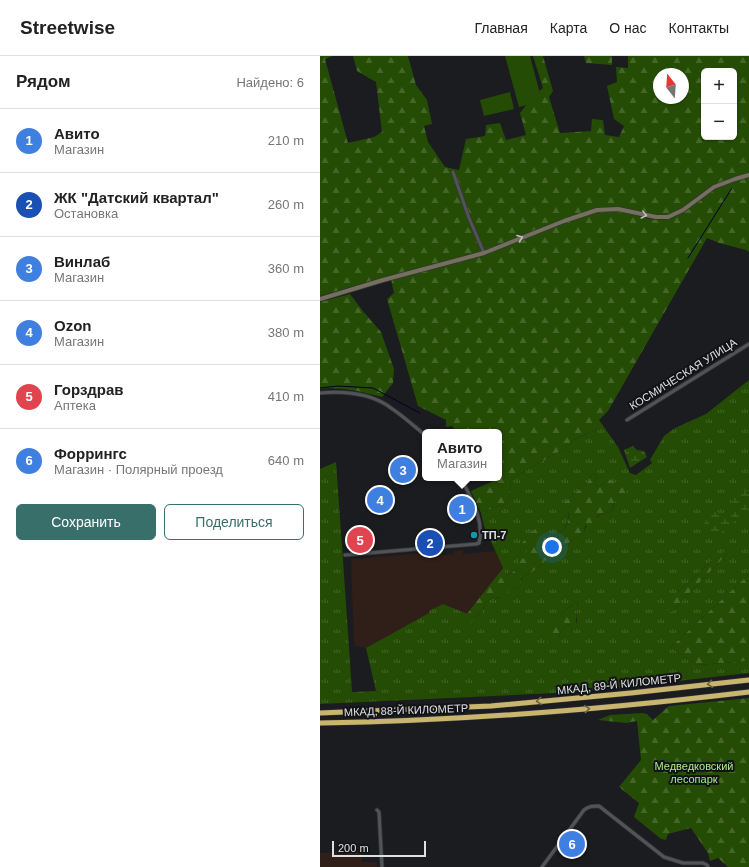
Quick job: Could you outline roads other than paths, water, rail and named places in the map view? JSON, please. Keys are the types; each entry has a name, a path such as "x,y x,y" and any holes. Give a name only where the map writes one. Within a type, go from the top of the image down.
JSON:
{"highway":[{"name":"МКАД, 89-Й КИЛОМЕТР","path":"490,706 749,680"},
{"name":"МКАД, 89-Й КИЛОМЕТР","path":"492,717 634,705 749,692"},
{"name":"МКАД, 88-Й КИЛОМЕТР","path":"320,713 490,706"},
{"name":"МКАД, 88-Й КИЛОМЕТР","path":"320,723 492,717"}],"street":[{"path":"453,172 469,218 484,252"},
{"path":"320,299 378,281 484,252 597,210 618,209 656,217 668,217 683,210 714,188 749,175"},
{"name":"КОСМИЧЕСКАЯ УЛИЦА","path":"627,420 749,344"},
{"path":"320,393 346,392 358,394 379,401 391,408 422,433"},
{"path":"345,555 479,543 480,532 477,512 462,481"},
{"path":"542,867 584,810 590,806 599,806 664,857 683,863 703,863 707,864 708,867"},
{"path":"377,810 379,812 382,867"}],"waterway":[{"path":"688,258 732,188"},
{"path":"320,388 338,386 373,388 420,413"}],"place":[{"name":"Винлаб","path":"403,470"},
{"name":"Ozon","path":"380,500"},
{"name":"Авито","path":"462,509"},
{"name":"ТП-7","path":"474,535"},
{"name":"Горздрав","path":"360,540"},
{"name":"ЖК \"Датский квартал\"","path":"430,543"},
{"name":"Форрингс","path":"572,844"}],"park label":[{"name":"Медведковский лесопарк","path":"694,772"}]}
